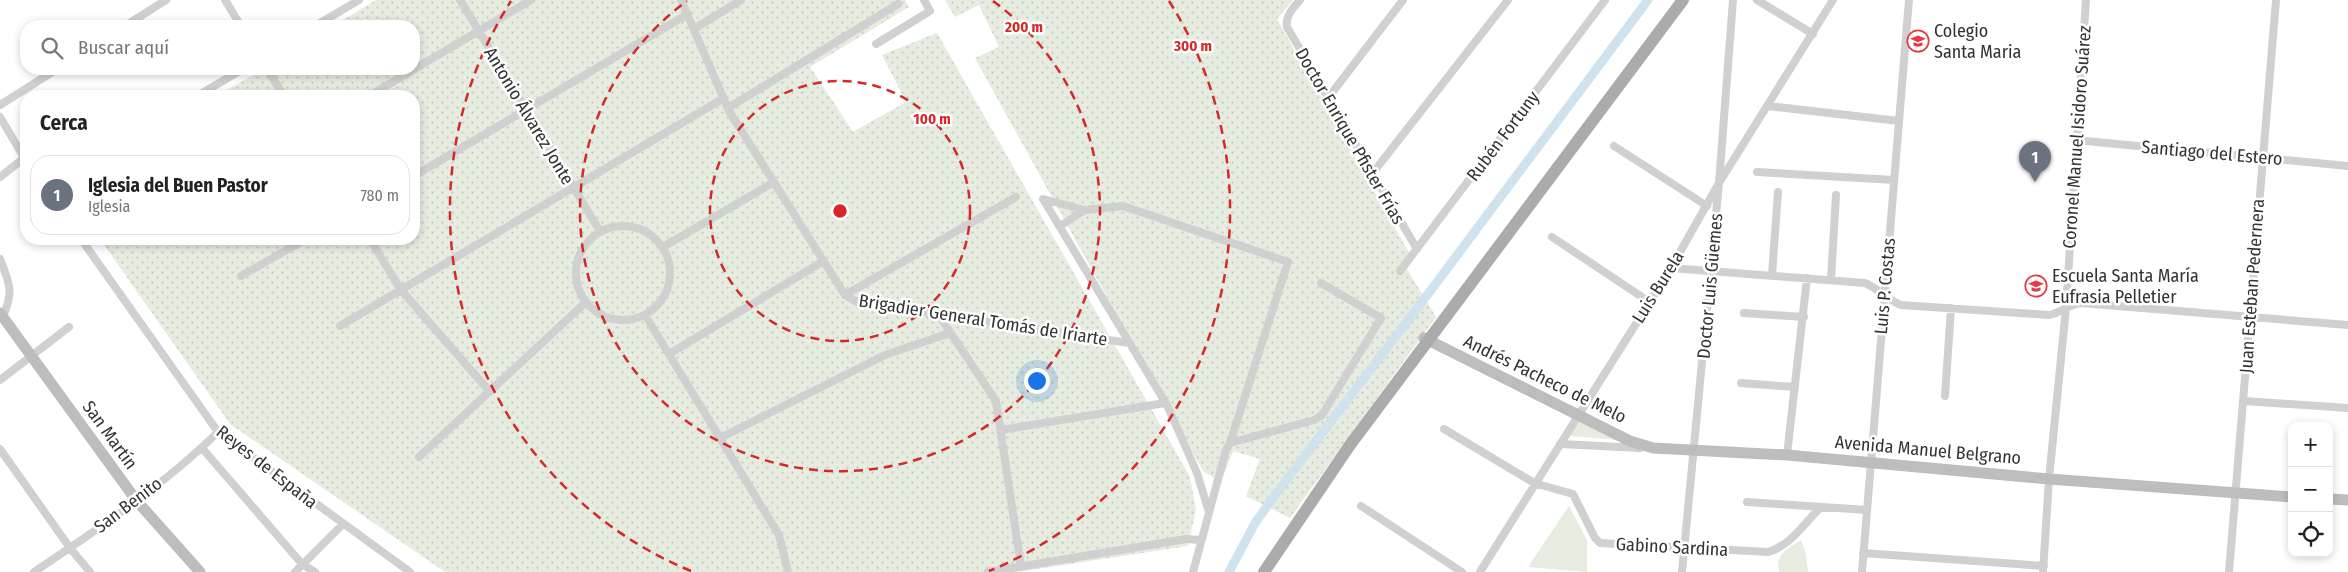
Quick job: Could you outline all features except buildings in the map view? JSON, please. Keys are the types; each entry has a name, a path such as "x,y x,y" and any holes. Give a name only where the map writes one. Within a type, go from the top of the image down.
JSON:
{"main road":[{"path":"1264,572 1350,446 1582,121 1675,0"},
{"path":"1260,572 1306,499 1683,0"},
{"name":"San Martín","path":"1,315 136,500 200,572"},
{"name":"Andrés Pacheco de Melo","path":"1426,339 1630,441 1653,448"},
{"name":"Avenida Manuel Belgrano","path":"1653,448 1787,455 2048,479 2288,497"},
{"path":"2333,499 2348,500"}],"street":[{"path":"134,20 166,0"},
{"path":"226,0 238,20"},
{"path":"325,20 359,0"},
{"name":"Antonio Álvarez Jonte","path":"460,0 600,231"},
{"path":"420,66 531,0"},
{"name":"Brigadier General Tomás de Iriarte","path":"681,0 728,108 845,295 857,302 1129,343"},
{"path":"694,29 741,0"},
{"path":"876,44 930,11 924,0"},
{"name":"Doctor Enrique Pfister Frías","path":"1300,0 1286,21 1287,27 1417,249"},
{"path":"1328,98 1403,0"},
{"path":"1372,174 1508,0"},
{"name":"Rubén Fortuny","path":"1400,271 1605,0"},
{"name":"Doctor Luis Güemes","path":"1682,572 1719,183 1733,0"},
{"path":"1756,0 1813,34"},
{"name":"Luis Burela","path":"1480,572 1648,301 1671,268 1719,183 1833,0"},
{"name":"Luis P. Costas","path":"1862,572 1909,0"},
{"name":"Coronel Manuel Isidoro Suárez","path":"2043,569 2048,479 2066,308 2075,140 2086,0"},
{"name":"Juan Esteban Pedernera","path":"2229,572 2276,0"},
{"path":"728,108 898,4"},
{"path":"420,172 688,14"},
{"path":"24,90 48,75"},
{"path":"207,90 234,75"},
{"path":"271,75 280,90"},
{"path":"379,90 404,75"},
{"path":"0,105 20,93"},
{"path":"340,326 724,98"},
{"path":"1768,106 1899,121"},
{"path":"0,117 20,151"},
{"name":"Santiago del Estero","path":"2075,140 2348,166"},
{"path":"1614,146 1707,206"},
{"path":"0,177 20,163"},
{"path":"1758,172 1894,180"},
{"path":"663,247 774,182"},
{"path":"1772,276 1778,192"},
{"path":"1831,280 1836,195"},
{"path":"845,295 1016,197"},
{"path":"1193,572 1226,450 1230,443 1288,262 1123,206 1085,210 1043,199 1165,403 1196,473 1209,512"},
{"path":"1060,226 1085,210"},
{"path":"615,226 631,226 647,231 663,247 668,255 671,271 669,287 662,301 645,315 636,319 621,320 606,317 586,302 577,284 575,268 583,247 600,231 615,226"},
{"path":"1552,237 1648,301"},
{"name":"Reyes de España","path":"85,245 218,432 342,525 410,572"},
{"path":"241,276 295,245"},
{"path":"374,245 401,290 490,392"},
{"path":"0,259 11,289 11,297 1,315"},
{"path":"669,354 824,262"},
{"path":"1671,268 1865,283 1884,294 1892,302 1902,305 2049,315 2058,314 2074,303 2082,303 2348,325"},
{"path":"1787,455 1807,278"},
{"path":"1230,443 1314,420 1322,415 1381,318 1321,283"},
{"path":"419,457 586,302"},
{"path":"1945,396 1951,308"},
{"path":"1744,313 1804,317"},
{"path":"938,314 996,401 1021,566"},
{"path":"645,315 779,535 788,572"},
{"path":"0,380 69,327"},
{"path":"720,438 885,355 950,333"},
{"path":"1741,383 1795,387"},
{"path":"2244,401 2348,408"},
{"path":"1001,430 1165,403"},
{"path":"1444,430 1534,483"},
{"name":"San Benito","path":"34,572 136,500 202,448 218,432"},
{"name":"Avenida Manuel Belgrano","path":"1560,444 1653,448"},
{"path":"202,448 302,564 316,572"},
{"path":"0,449 70,548 90,572"},
{"name":"Gabino Sardina","path":"1534,483 1573,494 1595,538 1600,543 1768,552 1780,549 1791,541 1821,507"},
{"path":"1747,502 1867,510"},
{"path":"1361,506 1462,572"},
{"path":"295,572 342,525"},
{"path":"988,572 1186,539 1201,540"},
{"path":"1863,553 2043,569"}],"shaded area":[{"path":"376,0 905,0 909,7 810,67 853,132 906,102 882,55 937,33 1190,477 1196,510 1188,546 1017,572 445,572 230,424 104,245 420,245 420,90 227,90 253,75 420,75 420,20 343,20"},
{"path":"945,0 1293,0 1277,19 1412,258 1407,269 1436,317 1290,518 1246,496 1260,459 1233,451 1221,482 1203,471 975,58 999,47 979,5 955,17"},
{"path":"1580,418 1619,440 1569,436"},
{"path":"1569,506 1587,540 1587,572 1528,567"},
{"path":"1801,540 1806,554 1808,572 1779,572 1779,561 1783,553"}],"waterway":[{"path":"1229,572 1255,523 1278,491 1648,0"}],"place":[{"name":"Colegio Santa Maria","path":"1918,41"},
{"name":"Iglesia del Buen Pastor","path":"2035,182"},
{"name":"Escuela Santa María Eufrasia Pelletier","path":"2036,286"}]}
